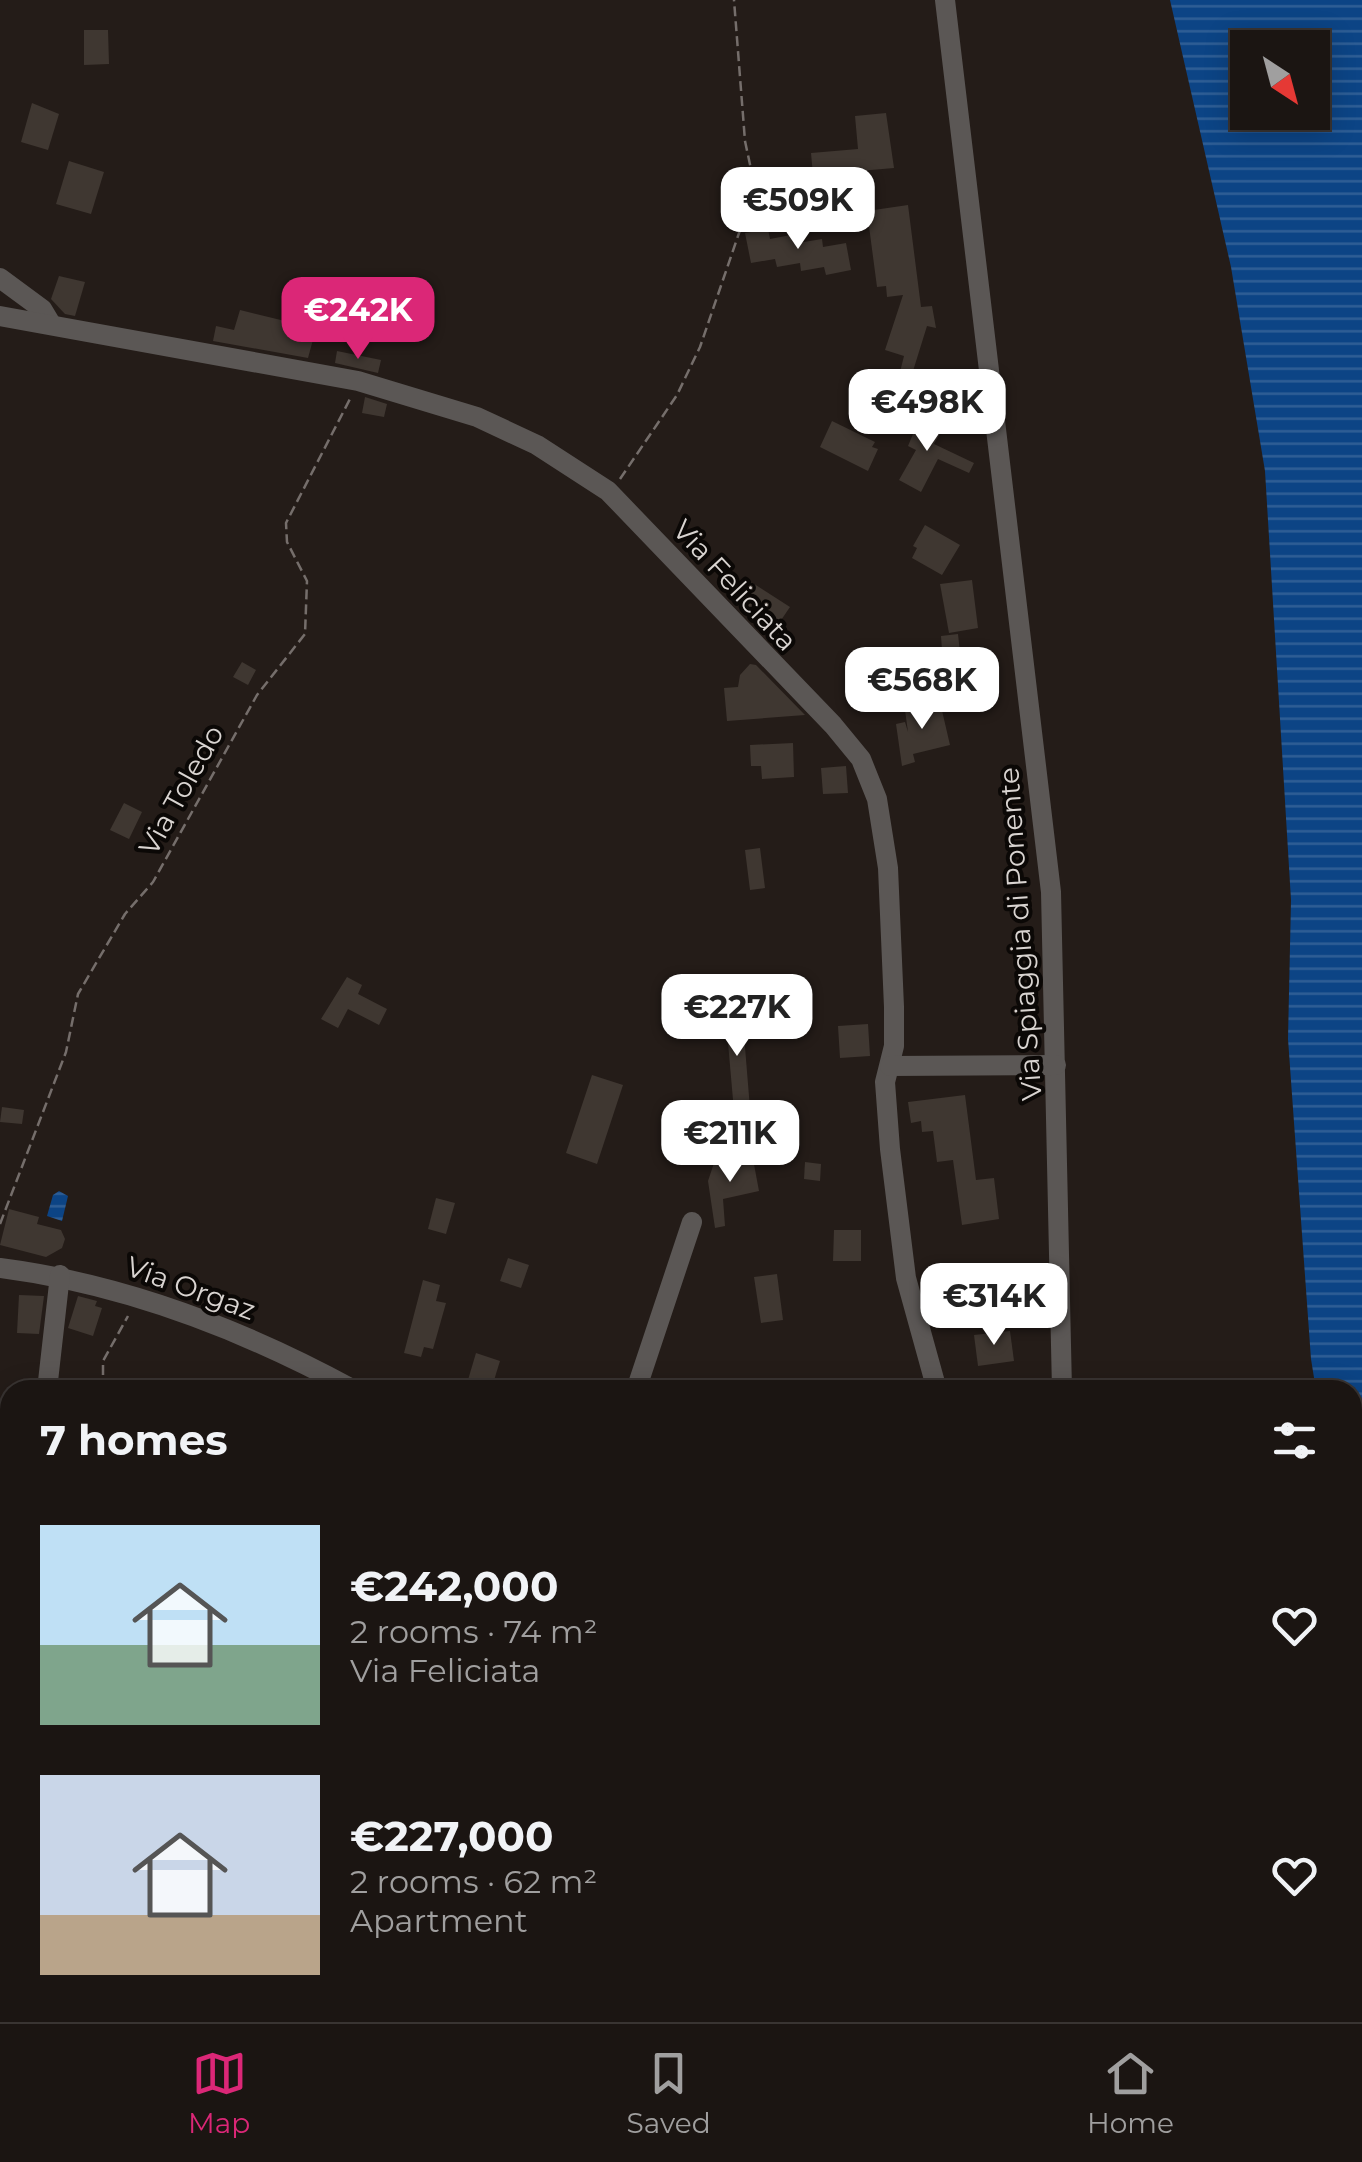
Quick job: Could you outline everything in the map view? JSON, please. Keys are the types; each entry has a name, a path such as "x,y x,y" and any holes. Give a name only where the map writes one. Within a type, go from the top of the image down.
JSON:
{"street":[{"name":"Via Spiaggia di Ponente","path":"945,0 1049,874 1062,1380"},
{"path":"0,278 42,309 51,324"},
{"name":"Via Feliciata","path":"0,316 358,381 477,416 577,467 608,491 761,656 832,724 860,760 877,799 888,868 894,1026 885,1082 890,1149 906,1278 934,1380"},
{"path":"890,1066 1056,1065"},
{"path":"639,1380 692,1222"},
{"name":"Via Orgaz","path":"0,1268 60,1276 132,1295 268,1346 334,1380"},
{"path":"49,1380 60,1276"}],"path":[{"path":"608,491 646,445 677,395 700,347 750,200 752,174 745,142 734,0"},
{"name":"Via Toledo","path":"0,1224 66,1052 78,994 124,914 153,882 257,694 305,634 307,580 287,542 286,523 358,381"},
{"path":"103,1380 103,1361 126,1327 132,1295"}],"water":[{"path":"1170,0 1362,0 1362,1380 1314,1380 1311,1359 1288,1039 1291,900 1265,471 1231,267"},
{"path":"59,1191 68,1196 62,1221 47,1216 53,1195"}],"building":[{"path":"84,30 108,30 109,64 84,65"},
{"path":"32,103 59,114 48,150 21,142"},
{"path":"886,113 894,168 813,175 811,153 858,149 855,116"},
{"path":"69,161 104,172 91,214 56,204"},
{"path":"908,205 921,307 932,306 936,328 927,326 913,371 930,375 924,398 906,394 903,403 893,400 904,356 885,350 903,295 887,297 886,286 877,287 867,211"},
{"path":"768,229 770,239 796,234 798,243 822,239 823,247 846,243 851,270 826,275 824,267 801,271 800,263 777,267 775,259 751,263 745,233"},
{"path":"59,276 85,282 75,316 65,314 51,299"},
{"path":"390,283 423,292 415,319 382,310"},
{"path":"240,310 285,321 284,327 314,336 308,358 213,341 216,326 234,330"},
{"path":"321,317 334,321 328,341 315,337"},
{"path":"337,351 381,360 378,373 335,363"},
{"path":"365,397 387,404 384,417 362,413"},
{"path":"903,415 941,432 934,444 974,463 969,473 938,459 921,492 899,480 916,450 908,446 913,434 899,427"},
{"path":"832,421 875,442 872,447 878,449 868,471 820,447"},
{"path":"925,525 960,545 942,575 912,558 917,548 913,546"},
{"path":"972,580 978,628 949,633 940,584"},
{"path":"751,582 790,607 775,629 737,605"},
{"path":"958,634 961,662 943,664 941,636"},
{"path":"242,662 256,670 248,685 233,677"},
{"path":"750,664 756,665 805,715 727,721 724,688 738,687 740,675"},
{"path":"940,702 950,745 913,754 915,762 902,766 896,724 905,722 908,732 905,710"},
{"path":"793,743 794,777 762,779 761,766 751,766 750,745"},
{"path":"846,766 848,793 823,794 821,768"},
{"path":"124,803 142,812 129,839 110,830"},
{"path":"760,848 765,888 750,890 745,850"},
{"path":"347,977 362,985 358,994 387,1009 379,1025 348,1009 338,1028 321,1019"},
{"path":"715,992 741,998 752,1133 736,1134 726,1020 718,1019"},
{"path":"868,1024 870,1056 840,1058 838,1026"},
{"path":"592,1075 623,1085 597,1164 566,1153"},
{"path":"965,1095 976,1180 994,1178 999,1219 962,1225 953,1160 937,1162 933,1131 922,1132 921,1121 911,1123 908,1102"},
{"path":"2,1107 24,1110 22,1124 0,1122"},
{"path":"753,1159 759,1191 723,1199 725,1226 715,1228 708,1181 714,1163"},
{"path":"805,1162 821,1164 820,1181 804,1179"},
{"path":"436,1198 455,1203 446,1234 428,1229"},
{"path":"9,1209 39,1217 37,1224 61,1230 65,1239 62,1248 46,1257 0,1245"},
{"path":"834,1230 861,1230 861,1261 833,1261"},
{"path":"508,1258 529,1265 521,1288 500,1281"},
{"path":"777,1274 783,1320 761,1323 754,1277"},
{"path":"423,1280 440,1285 436,1301 446,1303 433,1349 424,1347 421,1357 404,1353"},
{"path":"19,1295 44,1296 39,1334 17,1333"},
{"path":"78,1296 97,1301 95,1306 102,1308 93,1336 68,1328"},
{"path":"1010,1331 1014,1361 978,1366 974,1335"},
{"path":"476,1353 500,1361 494,1380 468,1380"}]}
